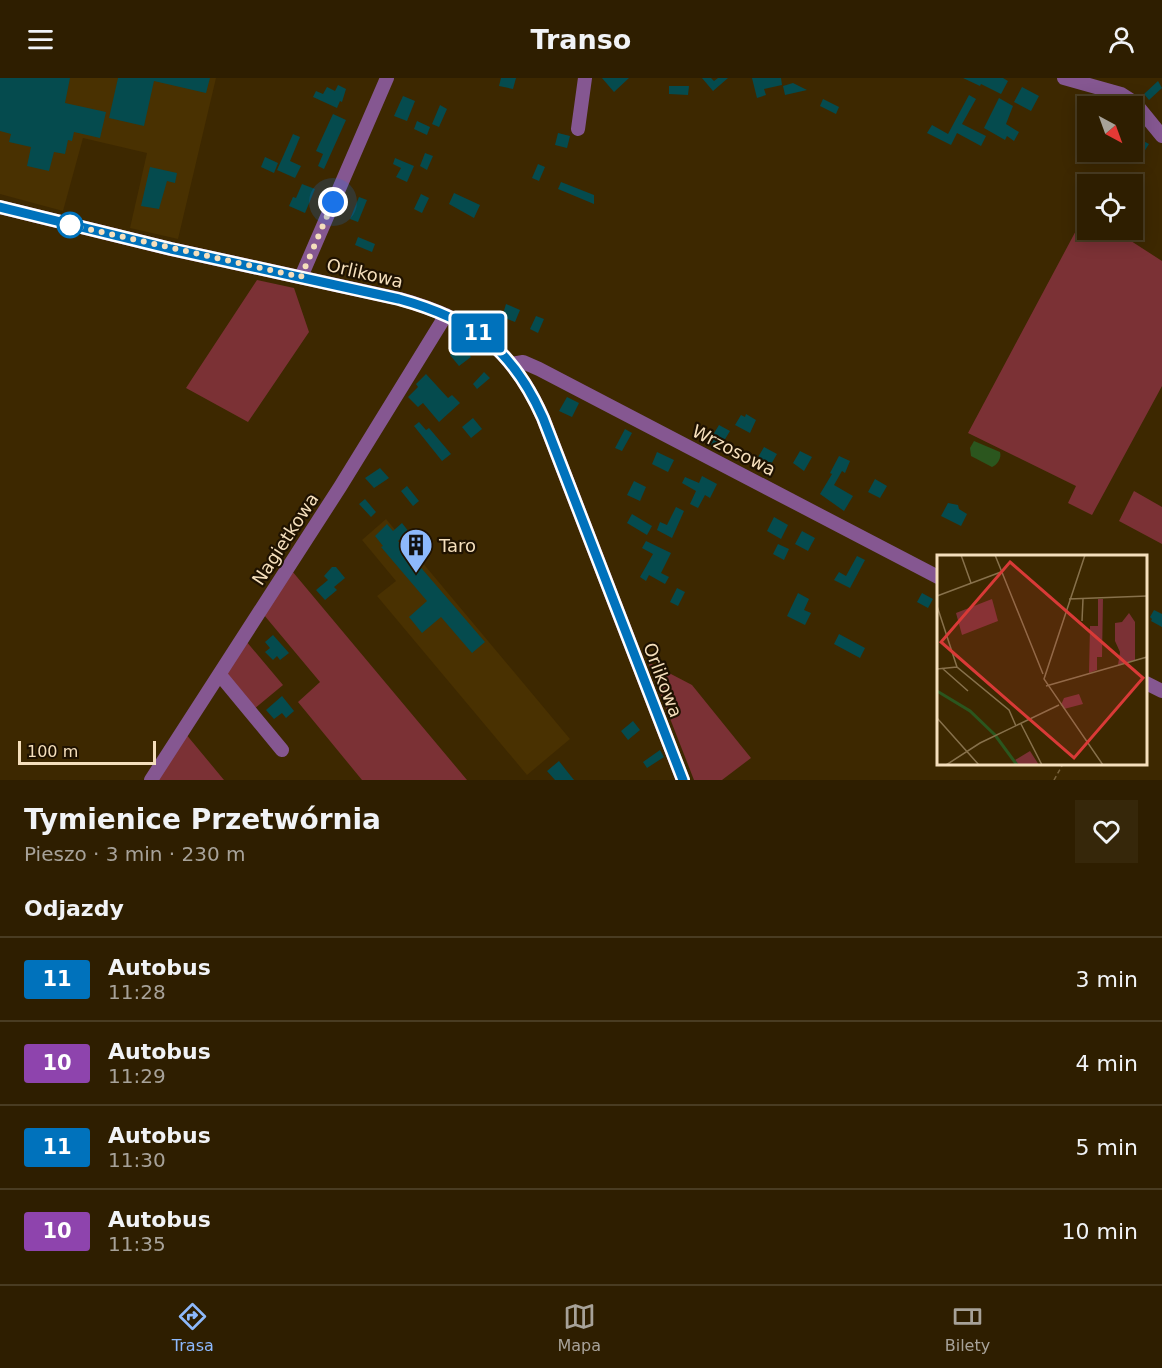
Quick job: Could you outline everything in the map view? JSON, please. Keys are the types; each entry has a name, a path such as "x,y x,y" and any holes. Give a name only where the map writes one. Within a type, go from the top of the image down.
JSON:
{"street":[{"path":"301,277 387,78"},
{"path":"578,129 585,78"},
{"path":"1064,78 1121,94 1135,103 1162,136"},
{"name":"Orlikowa","path":"0,207 429,307 466,325 492,343 512,364 534,397 683,780"},
{"name":"Nagietkowa","path":"150,780 354,465 446,315"},
{"name":"Wrzosowa","path":"512,364 523,362 539,369 937,576"},
{"path":"219,675 282,750"},
{"path":"1147,684 1162,691"}],"path":[{"path":"1054,780 1062,765"}],"shaded area":[{"path":"0,78 216,78 178,239 130,228 147,153 83,138 63,211 0,194"},
{"path":"1077,229 1077,240 1129,240 1162,261 1162,386 1092,515 1068,503 1076,486 968,433"},
{"path":"257,280 294,288 309,332 248,422 186,388"},
{"path":"974,441 1000,452 1000,459 996,465 992,467 971,456 970,448"},
{"path":"1134,491 1162,507 1162,544 1119,521"},
{"path":"386,519 570,739 527,775 377,596 396,581 362,540"},
{"path":"292,571 467,780 362,780 298,702 320,682 264,615"},
{"path":"246,641 283,685 254,709 225,673"},
{"path":"648,662 692,685 751,758 722,780 694,780"},
{"path":"185,733 224,780 154,780"}],"building":[{"path":"0,78 70,78 65,103 106,112 100,138 74,132 72,141 68,140 65,154 54,152 49,171 27,166 31,147 9,142 11,134 0,131"},
{"path":"118,78 210,78 206,93 154,81 144,126 109,118"},
{"path":"501,78 516,78 513,89 499,86"},
{"path":"602,78 629,78 614,92"},
{"path":"702,78 711,78 714,81 718,78 728,78 713,91"},
{"path":"752,78 781,78 782,85 764,89 766,95 757,98"},
{"path":"963,78 1003,78 1008,81 1001,94"},
{"path":"1158,81 1162,88 1149,100 1144,94"},
{"path":"793,83 807,90 785,95 783,86"},
{"path":"338,85 346,89 342,102 340,101 337,108 313,97 316,91 323,94 327,87 335,91"},
{"path":"669,86 689,86 688,95 669,94"},
{"path":"1022,87 1039,96 1031,111 1014,102"},
{"path":"969,95 976,99 962,124 986,136 981,146 957,133 951,145 927,133 932,125 948,134"},
{"path":"403,96 415,101 407,121 394,116"},
{"path":"999,98 1013,106 1006,124 1019,132 1014,141 1007,136 1005,140 984,128"},
{"path":"823,99 839,107 836,114 820,106"},
{"path":"440,105 447,109 439,127 432,124"},
{"path":"333,114 346,120 324,169 318,166 323,154 316,151"},
{"path":"417,121 430,127 427,135 414,129"},
{"path":"558,133 570,136 567,148 555,145"},
{"path":"293,134 300,137 290,161 301,166 295,178 277,170"},
{"path":"1143,141 1149,144 1143,153"},
{"path":"425,153 433,156 427,170 420,166"},
{"path":"265,157 278,163 274,173 261,167"},
{"path":"395,158 414,166 407,182 396,177 401,168 393,164"},
{"path":"538,164 545,167 539,181 532,178"},
{"path":"150,167 177,173 175,183 167,181 159,209 141,206"},
{"path":"561,182 594,195 594,204 558,189"},
{"path":"302,184 315,189 305,213 289,206 293,197 296,198"},
{"path":"454,193 480,205 474,218 449,204"},
{"path":"421,194 429,198 422,213 414,209"},
{"path":"359,197 367,200 358,222 350,219"},
{"path":"358,237 375,244 372,252 355,245"},
{"path":"506,304 520,310 515,322 502,317"},
{"path":"536,316 544,319 538,333 530,329"},
{"path":"462,345 471,357 459,366 450,355"},
{"path":"484,372 490,378 477,389 473,384"},
{"path":"426,374 448,398 452,395 460,403 439,422 423,403 418,407 408,397"},
{"path":"567,397 579,403 572,417 559,411"},
{"path":"746,414 756,420 750,433 735,425 741,415 745,417"},
{"path":"473,418 482,429 471,438 462,427"},
{"path":"419,422 426,430 429,428 451,454 442,461 414,426"},
{"path":"719,425 730,431 719,449 708,443"},
{"path":"625,429 632,433 622,451 615,448"},
{"path":"764,447 777,454 770,466 757,459"},
{"path":"800,451 812,457 804,471 793,463"},
{"path":"657,452 674,460 668,472 652,464"},
{"path":"839,456 850,461 845,473 842,471 834,485 853,496 844,511 820,494"},
{"path":"380,468 389,478 374,488 365,478"},
{"path":"702,476 717,484 710,498 705,495 698,508 690,504 696,491 682,483 685,477 699,483"},
{"path":"875,479 887,486 880,498 868,492"},
{"path":"634,481 646,487 640,501 627,495"},
{"path":"407,486 419,501 413,506 401,491"},
{"path":"365,499 376,512 371,517 359,504"},
{"path":"948,503 958,505 959,509 967,514 961,526 941,516"},
{"path":"676,507 684,511 672,538 657,530 660,522 667,525"},
{"path":"632,514 652,526 647,535 627,523"},
{"path":"774,517 788,525 781,539 767,531"},
{"name":"Taro","path":"402,523 409,532 398,541 485,642 472,653 441,617 422,633 409,617 427,601 381,547 383,546 375,536 387,524 393,531"},
{"path":"802,531 815,538 808,551 795,544"},
{"path":"646,541 671,553 661,573 669,577 665,584 649,575 646,581 640,577 653,554 642,548"},
{"path":"778,544 789,549 784,560 773,554"},
{"path":"857,556 865,560 850,588 834,580 839,572 846,576"},
{"path":"332,567 336,567 345,578 334,587 337,590 325,600 316,590 328,580 324,576"},
{"path":"677,588 685,592 678,606 670,602"},
{"path":"798,593 809,599 804,610 811,613 805,625 787,616"},
{"path":"922,593 933,599 928,608 917,602"},
{"path":"1154,610 1162,614 1162,627 1151,621 1150,617"},
{"path":"839,634 865,648 860,658 834,644"},
{"path":"273,635 289,653 280,660 277,656 273,660 265,652 270,648 265,642"},
{"path":"282,696 294,711 286,718 282,713 274,719 266,710"},
{"path":"633,721 640,730 628,740 621,731"},
{"path":"660,750 664,757 647,768 643,762"},
{"path":"559,761 574,780 555,780 547,771"}],"bus line":[{"name":"11","path":"0,207 171,249 429,307 466,325 492,343 512,364 534,397 683,780"}],"place":[{"name":"Taro","path":"416,574"}],"route":[{"path":"70,225 301,277 333,202"}]}
